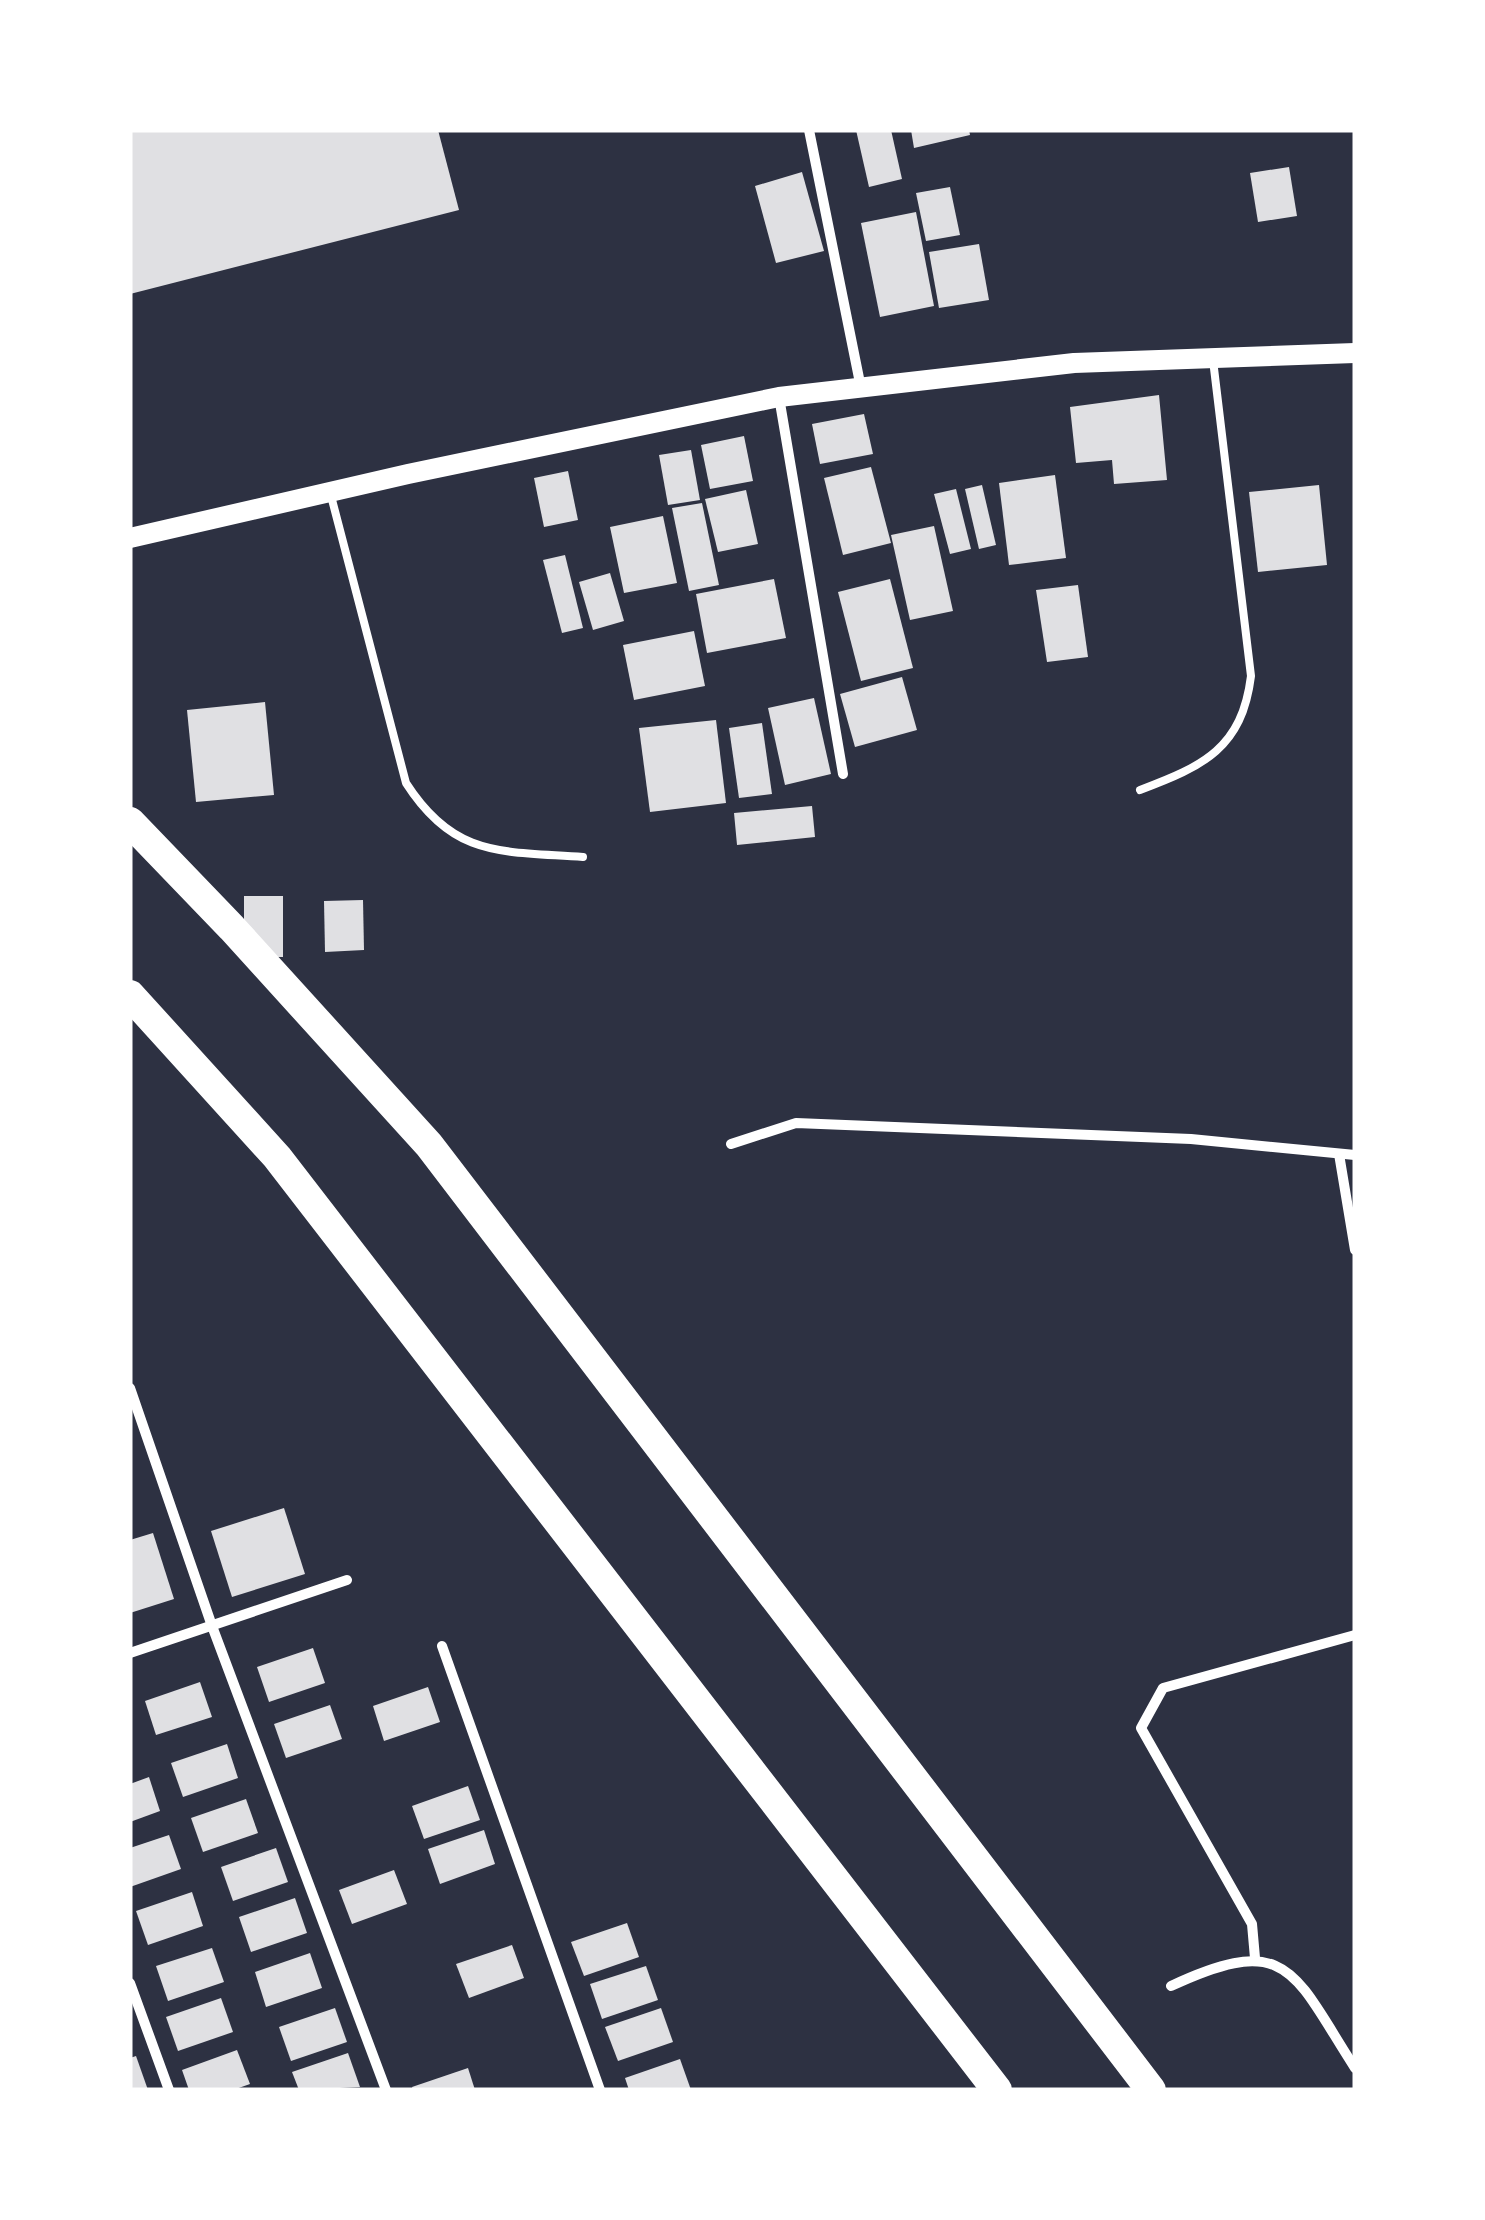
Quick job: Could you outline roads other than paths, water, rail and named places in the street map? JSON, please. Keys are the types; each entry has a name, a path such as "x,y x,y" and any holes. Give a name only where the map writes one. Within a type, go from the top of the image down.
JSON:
{"highway":[{"path":"130,822 232,928 428,1145 1152,2090"},
{"path":"130,995 276,1157 997,2090"}],"main road":[{"path":"130,538 779,398 1014,368 1212,356 1355,353"}],"street":[{"path":"809,130 861,388"},
{"path":"779,398 843,774"},
{"path":"732,1144 796,1122 1190,1140 1355,1155"},
{"path":"1339,1154 1355,1250"},
{"path":"130,1388 212,1626 386,2090"},
{"path":"130,1653 347,1580"},
{"path":"1255,1958 1252,1924 1141,1728 1163,1688 1355,1635"},
{"path":"442,1646 600,2090"},
{"path":"1171,1986 1223,1962 1255,1958 1283,1967 1355,2068"},
{"path":"130,1984 168,2090"}],"lane":[{"path":"1140,790 1194,769 1231,737 1246,712 1250,676 1212,356"},
{"path":"330,492 406,783 428,818 464,842 515,852 583,856"}]}
